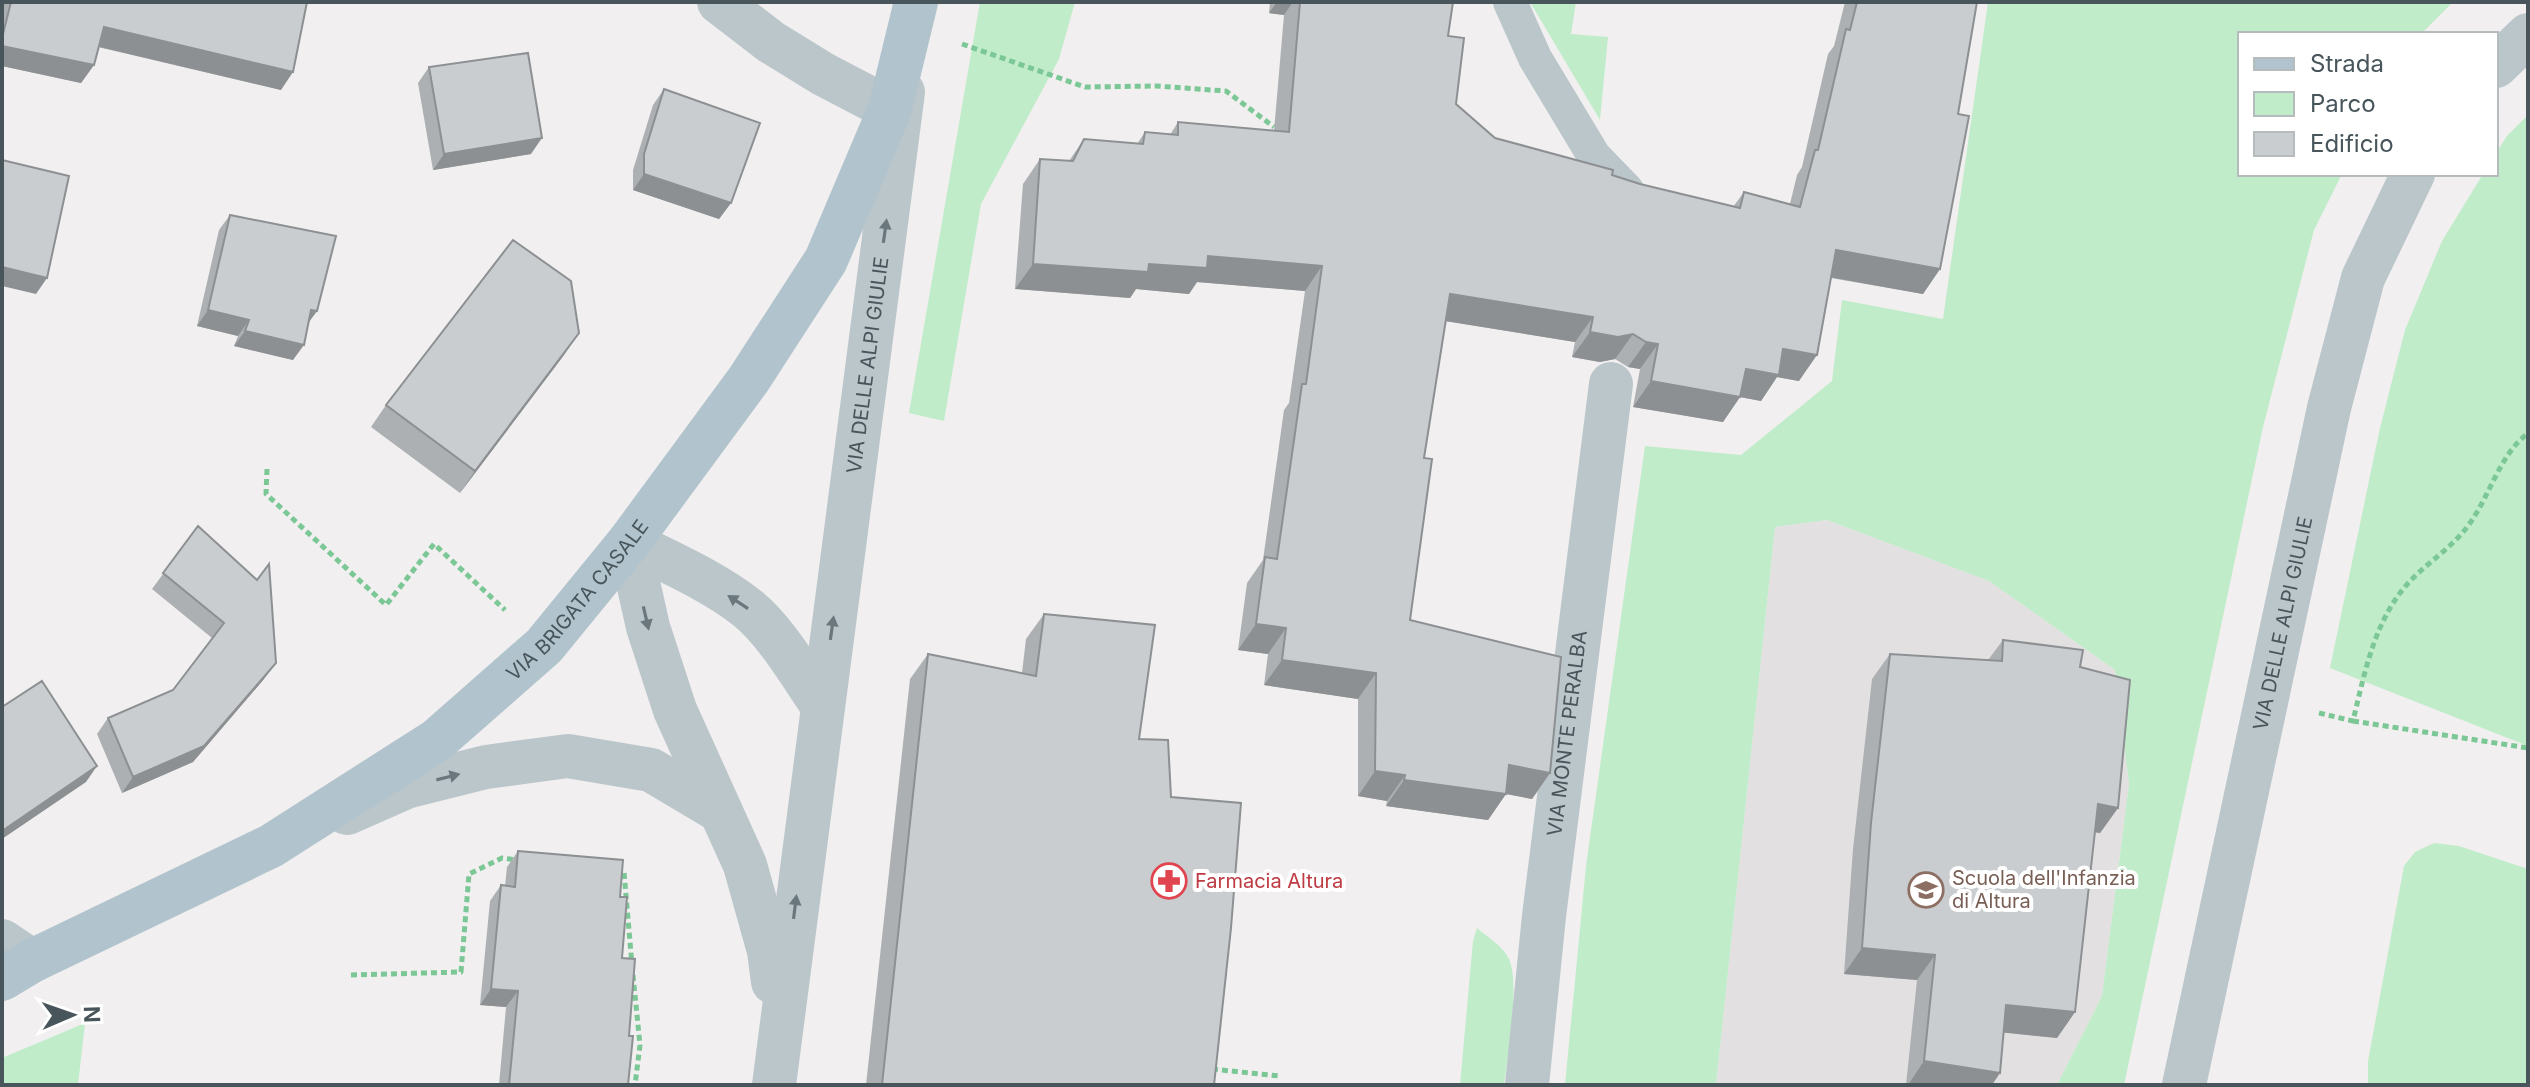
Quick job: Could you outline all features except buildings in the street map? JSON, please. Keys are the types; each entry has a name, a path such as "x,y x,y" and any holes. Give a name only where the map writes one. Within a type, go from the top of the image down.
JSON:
{"main road":[{"name":"VIA BRIGATA CASALE","path":"12,961 271,846 437,740 544,646 629,542 749,379 826,260 890,109 914,14"}],"street":[{"path":"719,2 771,42 890,109"},
{"name":"VIA DELLE ALPI GIULIE","path":"774,1085 914,14"},
{"path":"2498,64 2528,35"},
{"name":"VIA DELLE ALPI GIULIE","path":"2184,1085 2329,408 2363,278 2412,176"},
{"name":"VIA MONTE PERALBA","path":"1527,1085 1544,916 1611,384"},
{"path":"629,542 700,579 748,609 781,646 822,705"},
{"name":"VIA DELLE ALPI GIULIE","path":"629,542 648,627 675,710 745,865 769,951 779,1040"},
{"path":"271,846 406,787 486,767 568,756 651,770 720,811"}],"lane":[{"path":"1510,2 1535,58 1594,156 1627,190"}],"path":[{"path":"914,14 1085,87 1156,86 1226,91 1274,127"},
{"path":"2353,721 2368,662 2383,621 2411,580 2469,525 2512,446 2526,435"},
{"path":"267,469 266,494 386,605 434,544 544,646"},
{"path":"2268,701 2353,721 2528,748"},
{"path":"351,975 461,972 469,874 502,858 532,862"},
{"path":"608,870 624,872 640,1045 635,1085"},
{"path":"1202,1068 1279,1076"}],"shaded area":[{"name":"Scuola dell'Infanzia di Altura","path":"1827,520 1989,581 2115,670 2129,784 2102,996 2057,1085 1716,1085 1775,527"}],"green space":[{"path":"980,2 1075,2 1059,59 981,204 944,421 909,413"},
{"path":"1530,2 1576,2 1571,34 1608,37 1600,120"},
{"path":"1988,2 2453,2 2423,32 2238,32 2238,176 2341,176 2314,230 2263,427 2124,1085 2057,1085 2102,996 2129,784 2115,670 1989,581 1827,520 1775,527 1716,1085 1565,1085 1586,866 1645,446 1741,455 1832,381 1842,300 1943,319"},
{"path":"2528,115 2528,746 2330,668 2380,428 2405,330 2442,241 2482,176 2498,176 2498,150"},
{"path":"2434,843 2459,846 2528,869 2528,1085 2368,1085 2368,1061 2404,866 2415,852"},
{"path":"1477,928 1503,950 1512,970 1512,1020 1504,1085 1460,1085 1473,941"},
{"path":"85,1023 78,1085 2,1085 2,1058"}],"place":[{"name":"Farmacia Altura","path":"1169,881"},
{"name":"Scuola dell'Infanzia di Altura","path":"1926,890"}]}
